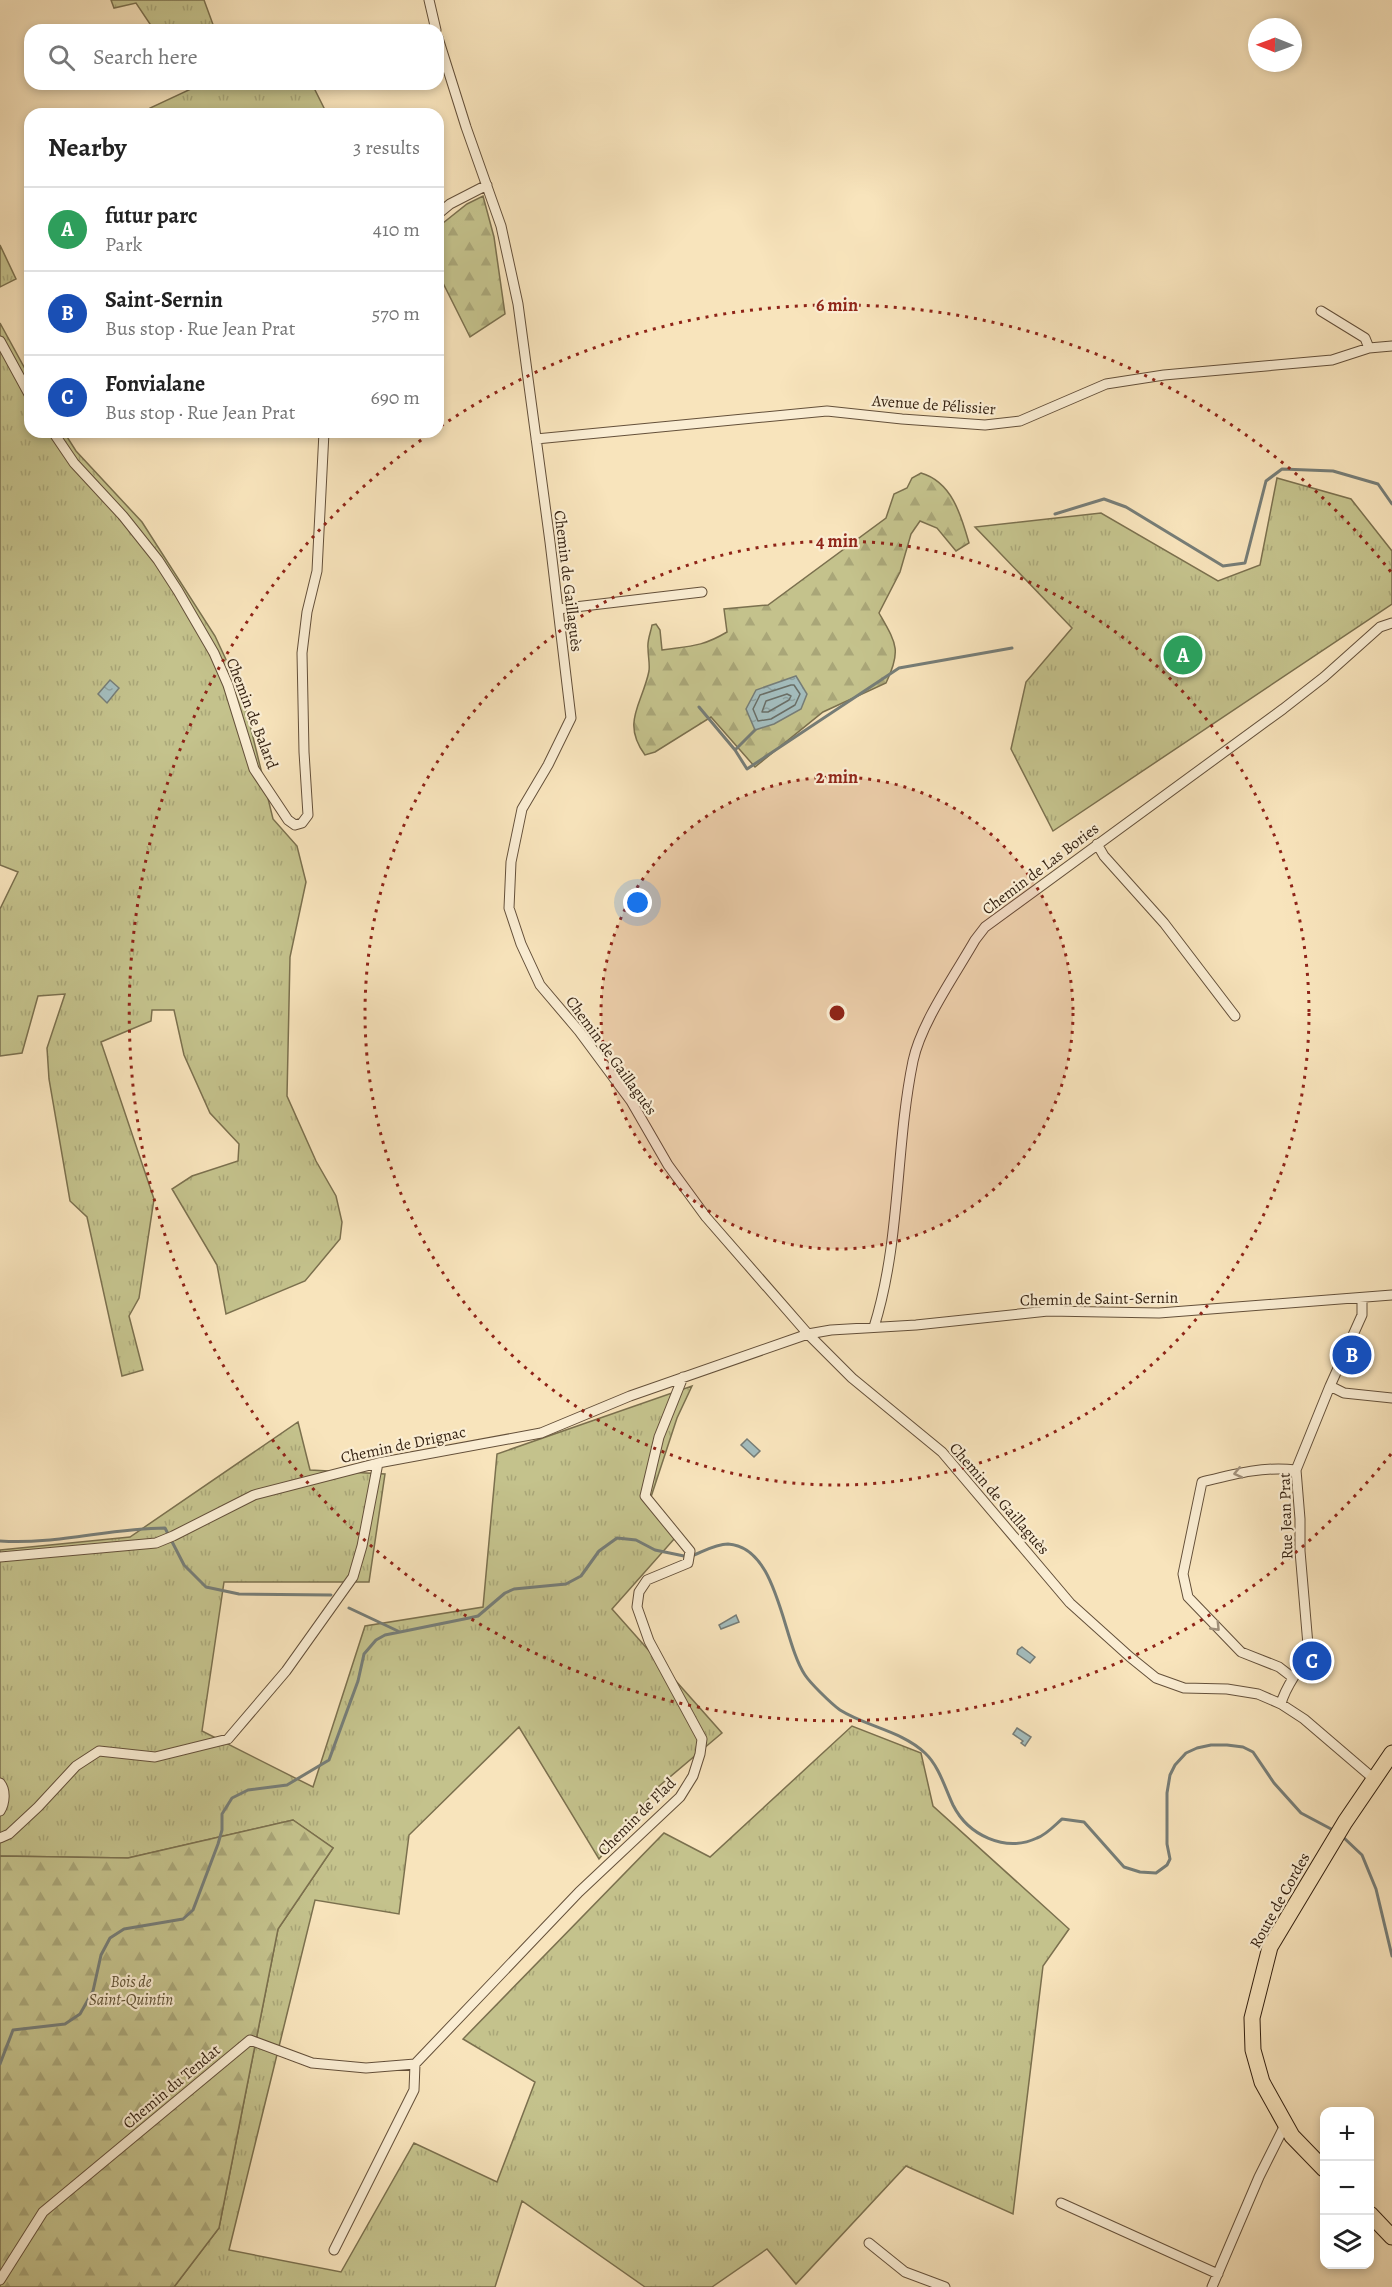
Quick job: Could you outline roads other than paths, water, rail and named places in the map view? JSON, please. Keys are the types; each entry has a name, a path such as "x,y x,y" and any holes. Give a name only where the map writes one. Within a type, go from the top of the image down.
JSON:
{"main road":[{"name":"Route de Cordes","path":"1320,2165 1292,2136 1262,2082 1253,2050 1252,2018 1270,1947 1345,1822 1392,1753"},
{"path":"1371,2215 1392,2237"}],"street":[{"path":"429,0 435,24"},
{"name":"Chemin de Gaillaguès","path":"444,57 501,226 518,304 571,718 548,765 522,809 511,862 509,908 521,944 540,985 579,1031 632,1101 668,1165 700,1209 808,1334 852,1378 942,1452 1070,1603 1156,1677 1184,1688 1227,1689 1258,1694 1281,1704 1304,1719 1374,1779"},
{"path":"444,209 487,184"},
{"path":"1321,311 1365,338 1369,348"},
{"path":"0,341 24,385"},
{"name":"Avenue de Pélissier","path":"536,439 827,411 985,425 1005,423 1020,421 1106,384 1164,375 1332,360 1369,348 1392,346"},
{"name":"Chemin de Balard","path":"57,438 74,463 123,516 158,560 178,591 214,653 228,685 254,769 288,820 295,825 302,823 308,815 302,653 307,612 317,571 322,516 324,438"},
{"path":"558,609 702,592"},
{"name":"Chemin de Las Bories","path":"874,1328 884,1296 891,1248 897,1175 913,1060 926,1027 975,940 985,927 1283,709 1324,677 1380,627 1392,623"},
{"path":"1097,844 1104,856 1164,923 1235,1016"},
{"name":"Chemin de Saint-Sernin","path":"808,1334 1047,1311 1158,1313 1392,1295"},
{"name":"Rue Jean Prat","path":"1281,1704 1292,1677 1307,1656 1308,1645 1296,1470 1362,1315 1362,1298"},
{"name":"Chemin de Drignac","path":"0,1557 101,1549 169,1538 254,1495 378,1463 541,1432 683,1377 808,1334"},
{"name":"Chemin de Flad","path":"415,2064 579,1892 680,1797 693,1776 702,1739 649,1641 637,1607 639,1592 647,1580 688,1563 690,1551 645,1496 659,1437 683,1377"},
{"path":"1330,1386 1344,1393 1392,1398"},
{"path":"0,1838 9,1834 38,1807 76,1766 99,1751 154,1757 228,1739 286,1671 353,1577 362,1546 378,1463"},
{"path":"1292,1677 1279,1667 1241,1652 1188,1598 1183,1574 1202,1482 1255,1470 1275,1468 1296,1470"},
{"path":"0,1783 3,1787 4,1804 0,1811"},
{"name":"Chemin du Tendat","path":"0,2280 43,2212 250,2040 312,2062 366,2068 415,2064"},
{"path":"334,2250 414,2090 415,2064"},
{"path":"1212,2287 1259,2177 1285,2125"},
{"path":"1061,2203 1218,2274"},
{"path":"869,2243 905,2272 945,2287"}],"water":[{"path":"796,676 807,694 801,709 774,724 755,730 746,709 756,690"},
{"path":"110,680 119,688 107,703 98,694"},
{"path":"747,1439 760,1451 754,1457 741,1445"},
{"path":"736,1615 739,1622 721,1629 719,1625"},
{"path":"1022,1647 1035,1657 1030,1663 1017,1654"},
{"path":"1017,1728 1031,1737 1025,1746 1021,1743 1023,1741 1013,1734"}],"waterway":[{"path":"1055,514 1104,499 1126,507 1223,566 1245,563 1266,481 1282,469 1333,471 1378,484 1392,504"},
{"path":"735,750 747,769 899,668 1012,648"},
{"path":"699,707 735,750 755,730"},
{"path":"0,1541 42,1541 165,1528 184,1565 206,1587 239,1594 331,1595"},
{"path":"349,1608 400,1632 478,1616 505,1593 514,1589 566,1584 581,1576 599,1551 617,1538 636,1540 655,1550 684,1556"},
{"path":"694,1555 715,1546 728,1544 745,1549 758,1561 769,1578 797,1660 808,1679 840,1710 906,1739 925,1753 938,1771 960,1816 978,1833 989,1838 1000,1842 1025,1842 1044,1835 1062,1819 1084,1822 1124,1867 1140,1872 1156,1873 1167,1865 1170,1859 1167,1844 1167,1793 1170,1775 1175,1765 1186,1753 1211,1745 1243,1747 1253,1752 1274,1783 1301,1813 1333,1830"},
{"path":"0,2064 13,2030 65,2024 80,2014 93,1991 101,1955 110,1938 124,1929 183,1919 193,1910 218,1844 222,1830 222,1814 232,1798 248,1790 287,1785 329,1760 358,1681 364,1654 376,1640 385,1635 400,1632"},
{"path":"1343,1837 1362,1855 1376,1889 1392,1956"}],"place":[{"name":"futur parc","path":"1183,655"},
{"name":"Saint-Sernin","path":"1352,1355"},
{"name":"Fonvialane","path":"1312,1661"}],"park label":[{"name":"Bois de Saint-Quintin","path":"131,1990"}]}
